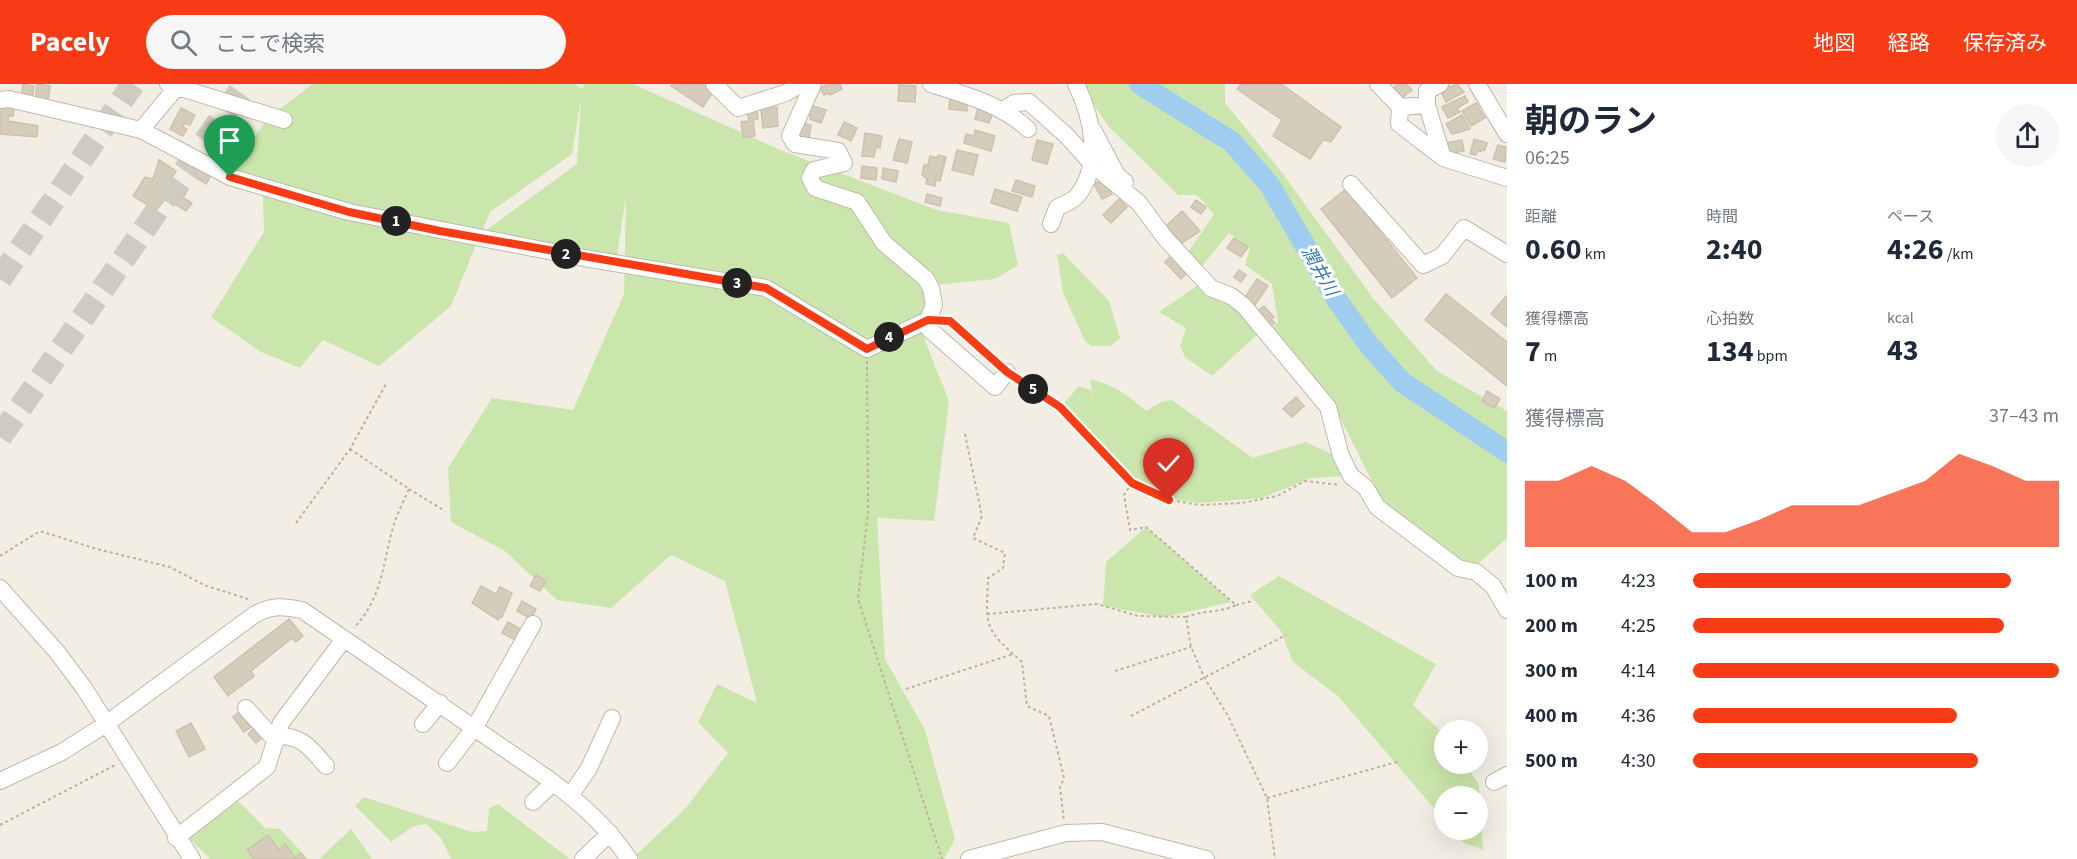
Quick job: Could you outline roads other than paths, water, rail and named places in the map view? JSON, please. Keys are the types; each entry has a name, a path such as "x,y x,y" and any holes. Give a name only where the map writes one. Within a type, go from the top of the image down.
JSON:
{"street":[{"path":"714,84 738,108 786,93 801,84"},
{"path":"813,84 790,136 795,144 837,150 844,163 814,170 810,178 815,188 857,202 884,243 926,279 931,288 934,304 928,320 929,329 995,387 1007,372"},
{"path":"931,84 989,102 1028,129"},
{"path":"1076,84 1091,127 1117,175 1157,210"},
{"path":"1378,84 1400,106 1399,124 1443,158 1507,178"},
{"path":"1400,106 1440,84"},
{"path":"1477,84 1507,134"},
{"path":"141,130 172,86 210,90 284,120"},
{"path":"1423,95 1443,158"},
{"path":"0,100 9,99 141,130 230,177 349,212 573,256 766,288 867,349 928,320"},
{"path":"1003,110 1014,103 1029,102 1068,137 1092,164 1139,203 1165,238 1211,288 1232,296 1244,306 1328,407 1346,466 1351,476 1366,488 1377,507 1458,568 1476,572 1493,586 1507,610"},
{"path":"1052,225 1057,208 1077,197 1092,164 1091,127"},
{"path":"1351,184 1423,265 1442,256 1464,228 1507,254"},
{"path":"0,588 57,652 84,688 126,759 192,859"},
{"path":"0,781 62,752 106,724 268,607 302,610 344,639 382,674 440,703 553,783 610,833 629,859"},
{"path":"447,763 476,727 533,624"},
{"path":"176,838 267,766 281,723 344,639"},
{"path":"423,724 440,703"},
{"path":"246,708 276,739"},
{"path":"570,796 589,768 612,718"},
{"path":"276,739 292,736 308,745 326,766"},
{"path":"533,802 553,783"},
{"path":"969,859 1066,832 1102,832 1206,859"},
{"path":"583,859 610,833"}],"waterway":[{"name":"潤井川","path":"1140,84 1232,142 1269,184 1337,300 1369,345 1402,382 1507,452"}],"tunnel":[{"path":"0,279 133,84"},
{"path":"0,437 245,84"}]}
